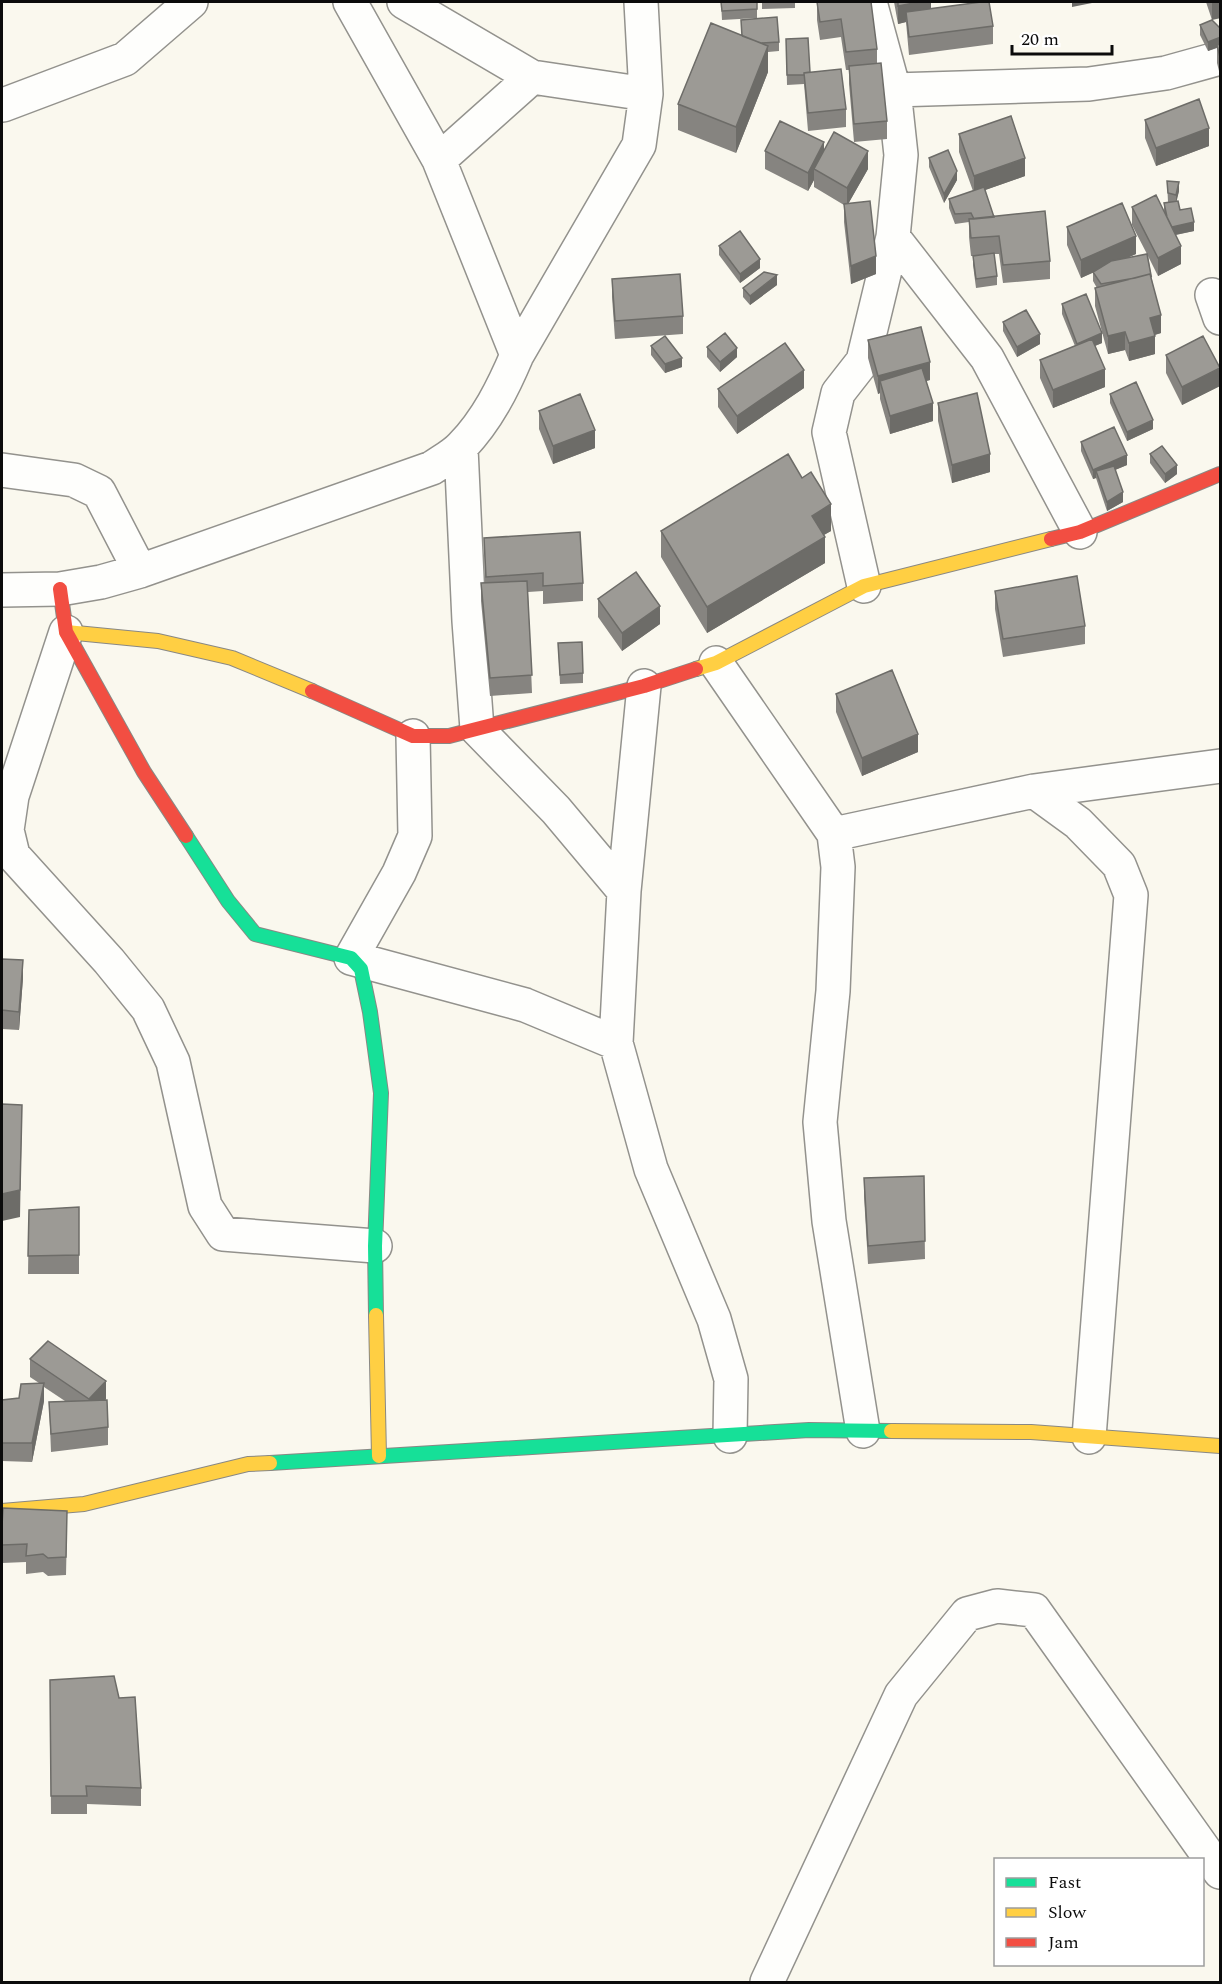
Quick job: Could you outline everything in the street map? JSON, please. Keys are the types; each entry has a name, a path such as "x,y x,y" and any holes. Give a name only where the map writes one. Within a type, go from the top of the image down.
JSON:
{"street":[{"path":"2,106 125,59 191,2"},
{"path":"350,2 439,160 517,355"},
{"path":"404,2 532,77 646,94"},
{"path":"2,590 60,590 140,571 432,468 461,448 482,422 501,391 517,355 639,145 646,94 641,2"},
{"path":"864,586 829,432 838,393 862,361 893,237 901,155 894,90 870,2"},
{"path":"894,90 1089,84 1166,73 1221,57"},
{"path":"439,160 532,77"},
{"path":"893,237 987,358 1080,532"},
{"path":"461,448 469,621 477,729 556,810 624,891"},
{"path":"2,470 74,480 99,492 140,571"},
{"path":"66,632 158,641 232,658 413,736 449,736 644,686 716,663 864,586 1080,532 1221,474"},
{"path":"60,590 66,632 144,772 228,901 255,934 525,1005 616,1042"},
{"path":"66,632 12,796 7,830 13,855 109,961 148,1009 173,1062 205,1206 223,1234 375,1246"},
{"path":"716,663 834,834 838,867 833,991 820,1122 829,1221 863,1431"},
{"path":"644,686 624,891 616,1042 651,1169 714,1318 731,1379 730,1436"},
{"path":"351,958 399,873 415,836 413,736"},
{"path":"834,834 1034,791 1221,766"},
{"path":"1034,791 1078,823 1119,865 1131,895 1089,1437"},
{"path":"351,958 361,969 366,990 381,1093 375,1246 380,1456"},
{"path":"2,1511 84,1504 248,1464 809,1430 1031,1432 1221,1446"},
{"path":"767,1983 902,1695 967,1614 997,1606 1034,1610 1221,1872"}],"building":[{"path":"721,2 757,2 757,9 722,11"},
{"path":"817,2 871,2 877,49 846,52 841,19 820,22"},
{"path":"898,2 919,2 898,6"},
{"path":"989,2 993,26 909,37 906,12"},
{"path":"777,17 779,42 761,43 742,36 741,20"},
{"path":"1212,20 1221,29 1221,37 1208,42 1200,25"},
{"path":"711,23 768,46 736,127 678,104"},
{"path":"808,38 810,72 804,75 787,75 786,39"},
{"path":"1221,44 1221,61 1217,45"},
{"path":"881,63 887,121 854,124 849,66"},
{"path":"841,69 846,109 808,113 804,73"},
{"path":"1199,99 1209,128 1156,148 1145,120"},
{"path":"1011,116 1025,158 974,176 959,134"},
{"path":"780,121 824,142 808,173 765,151"},
{"path":"834,132 868,151 847,188 814,169"},
{"path":"948,150 957,171 944,194 929,158"},
{"path":"1167,181 1179,182 1176,195 1168,193"},
{"path":"984,187 994,217 974,219 971,213 955,214 949,199"},
{"path":"1156,195 1181,246 1158,258 1132,207"},
{"path":"870,201 876,256 851,266 844,204"},
{"path":"1178,201 1180,210 1191,208 1194,222 1172,227 1164,203"},
{"path":"1122,203 1136,236 1081,260 1067,227"},
{"path":"1045,211 1050,261 1003,265 999,236 971,238 969,219"},
{"path":"740,231 760,259 740,274 719,246"},
{"path":"994,253 997,276 976,279 973,256"},
{"path":"1147,254 1151,275 1101,284 1093,272 1111,261"},
{"path":"764,272 777,275 750,296 743,288"},
{"path":"680,274 683,316 615,321 612,279"},
{"path":"1150,274 1161,315 1150,318 1155,336 1129,343 1125,332 1108,336 1095,288"},
{"path":"1086,294 1102,333 1077,344 1062,304"},
{"path":"1026,310 1040,334 1017,347 1003,322"},
{"path":"921,327 930,362 878,376 868,340"},
{"path":"725,333 737,348 720,362 707,347"},
{"path":"665,336 682,358 665,364 651,346"},
{"path":"1203,336 1220,368 1182,387 1166,355"},
{"path":"1092,339 1105,369 1053,390 1040,360"},
{"path":"785,343 804,370 737,416 718,389"},
{"path":"922,368 933,403 890,416 880,381"},
{"path":"1136,382 1153,420 1127,432 1110,394"},
{"path":"977,393 990,454 952,465 938,403"},
{"path":"580,394 595,430 553,446 539,411"},
{"path":"1114,427 1127,455 1093,470 1081,442"},
{"path":"1162,446 1177,465 1165,474 1150,454"},
{"path":"788,454 802,478 811,472 831,504 812,516 825,537 707,607 661,531"},
{"path":"1114,466 1123,492 1107,502 1096,471"},
{"path":"580,532 583,583 543,586 543,573 486,577 484,538"},
{"path":"636,572 660,606 622,633 598,599"},
{"path":"1077,576 1085,626 1003,639 995,591"},
{"path":"527,581 532,675 490,678 481,583"},
{"path":"582,642 583,673 560,675 558,643"},
{"path":"892,670 918,734 862,758 836,694"},
{"path":"2,959 23,960 19,1012 2,1010"},
{"path":"2,1104 22,1105 20,1190 2,1194"},
{"path":"924,1176 925,1241 868,1246 864,1178"},
{"path":"79,1207 79,1255 28,1256 29,1210"},
{"path":"48,1341 106,1381 89,1399 30,1359"},
{"path":"44,1383 32,1443 2,1443 2,1400 19,1398 21,1384"},
{"path":"107,1400 108,1427 51,1434 49,1402"},
{"path":"3,1508 67,1511 66,1557 48,1558 43,1554 26,1556 27,1544 2,1545"},
{"path":"114,1676 119,1698 135,1697 141,1788 86,1786 87,1796 51,1796 50,1680"}],"traffic: fast":[{"path":"186,836 228,901 255,934 351,958 361,969 370,1012 381,1093 375,1246 376,1315"},
{"path":"270,1463 809,1430 891,1431"}],"traffic: slow":[{"path":"696,669 716,663 864,586 1051,539"},
{"path":"66,632 158,641 232,658 312,691"},
{"path":"376,1315 379,1456"},
{"path":"891,1431 1031,1432 1220,1446"},
{"path":"2,1511 84,1504 248,1464 270,1463"}],"traffic: jam":[{"path":"1051,539 1080,532 1220,474"},
{"path":"60,589 66,632 144,772 186,836"},
{"path":"312,691 413,736 449,736 644,686 696,669"}]}
